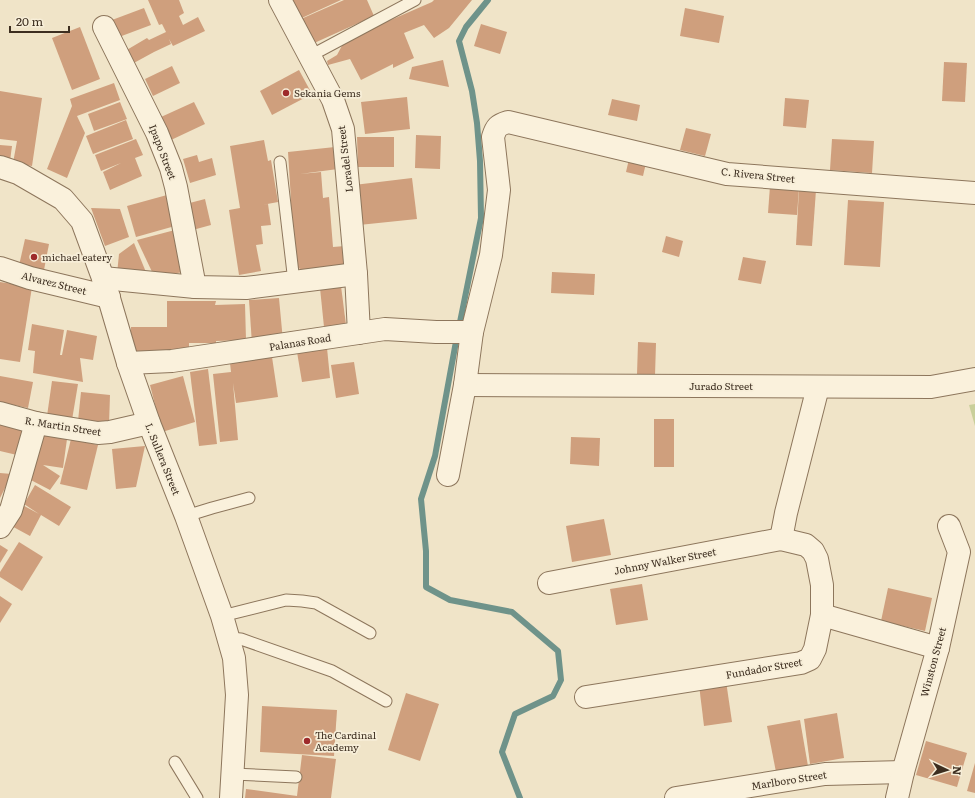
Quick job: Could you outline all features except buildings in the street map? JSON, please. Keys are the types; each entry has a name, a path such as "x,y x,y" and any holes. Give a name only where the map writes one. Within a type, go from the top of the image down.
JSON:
{"street":[{"name":"Loradel Street","path":"280,0 333,100 343,129 356,274 359,332"},
{"name":"Ipapo Street","path":"104,27 157,133 171,168 195,287"},
{"name":"C. Rivera Street","path":"463,332 491,255 499,190 493,137 495,130 500,125 508,122 727,174 975,193"},
{"name":"L. Sullera Street","path":"0,167 18,173 64,199 82,221 106,287 128,363 149,423 186,516 229,638 234,658 237,695 231,798"},
{"name":"Alvarez Street","path":"0,268 30,278 106,287"},
{"path":"106,287 246,288 356,274"},
{"name":"Palanas Road","path":"128,363 172,362 385,329 463,332"},
{"path":"448,475 466,386 463,332"},
{"name":"Jurado Street","path":"466,386 931,387 975,379"},
{"path":"781,539 786,513 818,387"},
{"name":"R. Martin Street","path":"0,413 36,423 98,433 110,432 149,423"},
{"path":"0,527 11,510 36,423"},
{"name":"Winston Street","path":"898,798 903,772 938,648 959,552 949,526"},
{"name":"Johnny Walker Street","path":"550,583 781,539"},
{"name":"Fundador Street","path":"586,697 801,663 810,659 815,649 822,615 822,585 817,559 813,551 806,546 781,539"},
{"path":"822,615 938,648"},
{"name":"Marlboro Street","path":"676,798 825,774 903,772"}],"lane":[{"path":"310,56 415,0"},
{"path":"280,162 294,282"},
{"path":"186,516 249,498"},
{"path":"222,616 286,600 302,601 316,603 370,633"},
{"path":"229,638 241,639 332,671 386,702"},
{"path":"175,762 197,798"},
{"path":"233,774 296,777"}],"green space":[{"path":"975,404 975,426 969,405"}],"waterway":[{"path":"459,327 481,218 480,161 477,123 472,91 459,41 466,27 488,0"},
{"path":"457,336 435,456 421,499 426,551 426,587 450,600 512,612 558,651 561,680 553,696 515,714 502,752 520,798"}],"place":[{"name":"Sekania Gems","path":"286,93"},
{"name":"michael eatery","path":"34,257"},
{"name":"The Cardinal Academy","path":"307,741"}]}
